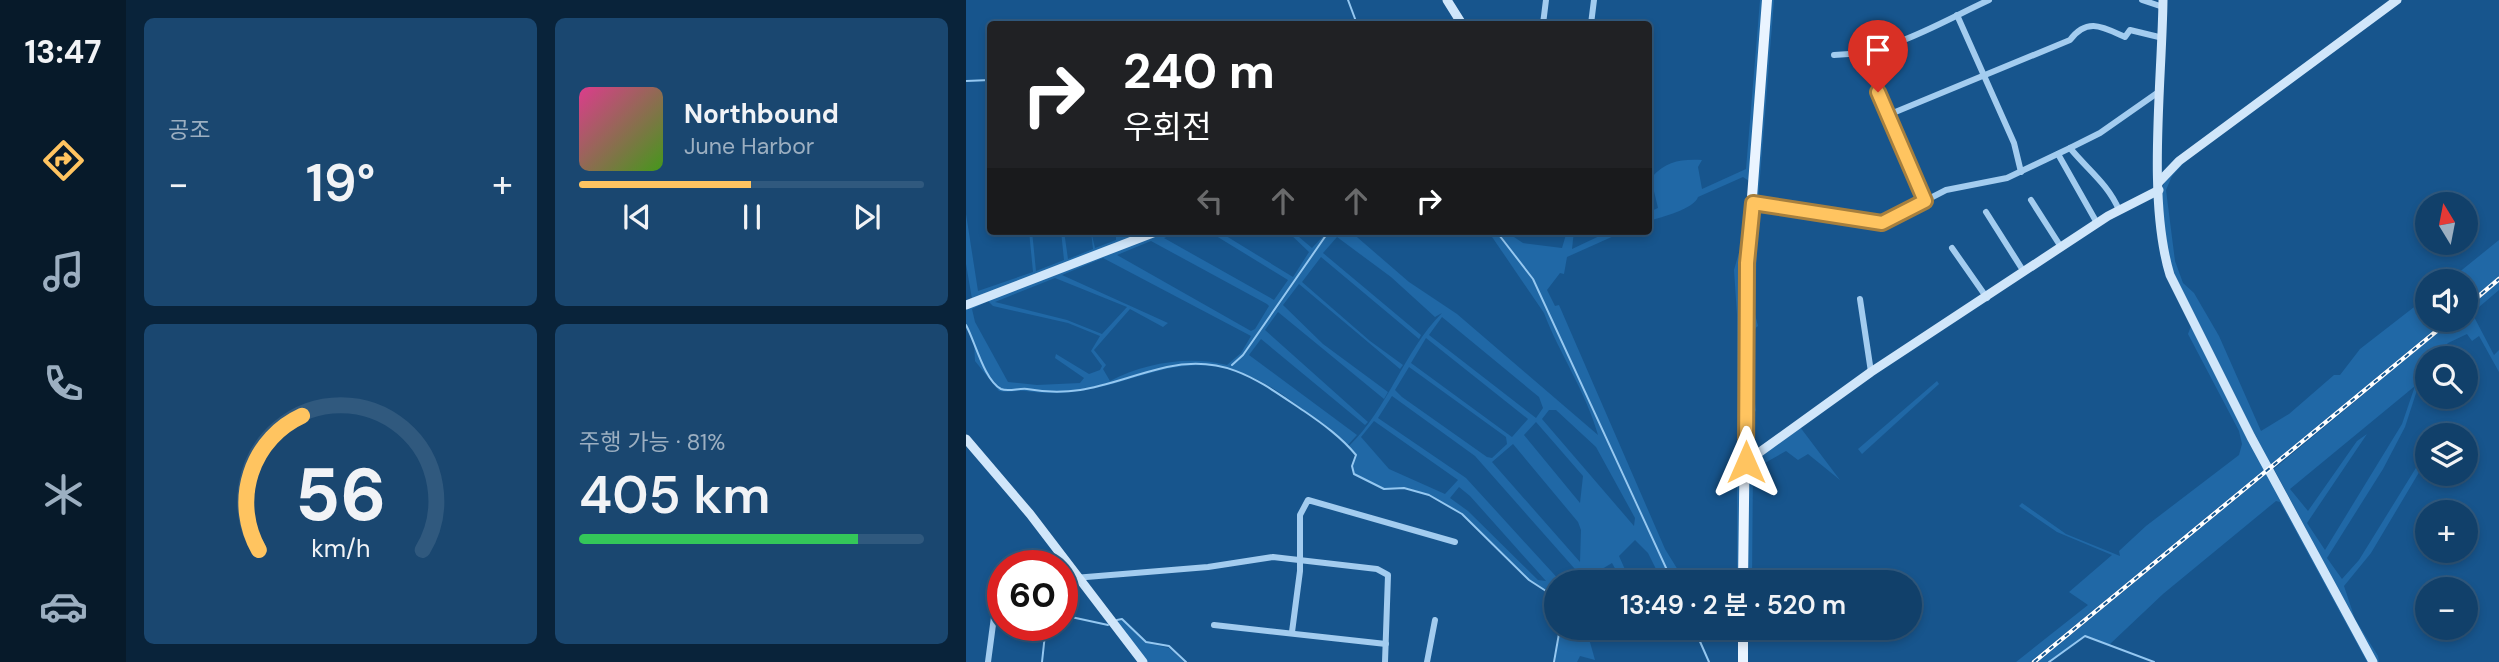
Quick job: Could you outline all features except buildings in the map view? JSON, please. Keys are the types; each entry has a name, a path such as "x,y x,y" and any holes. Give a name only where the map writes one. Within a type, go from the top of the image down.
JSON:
{"main road":[{"path":"1743,570 1747,263 1766,0"},
{"path":"1743,640 1743,662"}],"street":[{"path":"1447,0 1460,21"},
{"path":"1544,21 1546,0"},
{"path":"1591,21 1594,0"},
{"path":"1834,55 1867,54 1887,48 1989,0"},
{"path":"2142,0 2163,4 2159,186 2164,252 2179,297 2373,662"},
{"path":"1746,462 1871,372 2097,223 2159,186 2188,154 2397,0"},
{"path":"1957,15 2014,143 2021,172"},
{"path":"1888,114 2070,40 2078,29 2089,24 2096,24 2125,37 2130,30 2163,38"},
{"path":"1753,203 1882,223 1946,190 1993,182 2021,172 2100,133 2161,90"},
{"path":"1878,92 1925,201"},
{"path":"2070,148 2089,172 2106,183 2119,210"},
{"path":"2058,154 2097,223"},
{"path":"2031,200 2061,247"},
{"path":"1986,212 2024,272"},
{"path":"966,305 1148,235"},
{"path":"1952,248 1987,298"},
{"path":"1860,299 1871,372"},
{"path":"966,439 1080,578 1143,662"},
{"path":"1293,632 1300,560 1300,515 1308,500 1455,542"},
{"path":"1080,578 1123,572 1208,567 1261,558 1300,560 1385,572 1388,599 1385,662"},
{"path":"1427,662 1435,620"},
{"path":"1214,625 1385,644"},
{"path":"988,662 991,641"}],"shaded area":[{"path":"1760,0 1765,0 1758,95 1740,570 1737,570 1737,315 1734,270 1744,235 1749,181 1743,177 1698,197 1684,209 1652,220 1652,211 1658,208 1652,177 1663,167 1681,161 1702,160 1698,167 1702,189 1746,169"},
{"path":"1770,0 1774,0 1758,202 1755,202"},
{"path":"2193,153 2172,176 2166,190 2175,261 2183,283 2194,293 2219,336 2261,431 2289,414 2334,375 2340,375 2360,349 2415,306 2415,332 2431,332 2270,465 2177,285 2161,207 2163,186 2172,172"},
{"path":"1755,205 1758,206 1755,314 1758,326 1752,340 1756,410 1753,416 1752,456 1749,458 1750,296"},
{"path":"966,214 978,291 1033,272 1029,235 1032,235 1036,271 1064,260 1061,235 1065,235 1068,259 1093,249 1091,235 1095,248 1116,240 1116,235 1145,235 972,299 966,264"},
{"path":"1153,235 1171,235 1164,238 1274,300 1288,280 1215,235 1225,235 1293,277 1309,252 1291,235 1297,235 1312,248 1325,235 1266,324 1327,235 1355,235 1409,282 1457,314 1598,435 1587,403 1544,313 1491,235 1499,235 1532,279 1666,570 1656,570 1648,553 1635,540 1619,556 1625,570 1616,570 1612,563 1600,570 1576,570 1475,456 1392,396 1378,418 1466,478 1550,570 1544,570 1544,579 1470,496 1459,487 1450,498 1468,511 1538,580 1544,581 1544,589 1529,580 1462,513 1429,495 1404,487 1384,489 1355,474 1352,466 1357,455 1348,447 1362,432 1384,399 1278,312 1265,330 1368,422 1365,425 1261,339 1249,355 1357,435 1347,446 1330,429 1258,380 1223,368 1191,365 1064,393 1006,392 999,391 975,361 974,341 966,329 966,308","holes":["1337,237 1391,277 1435,317 1442,313 1428,328 1386,395 1388,392 1323,344 1283,305 1299,284 1400,369 1403,365 1370,341 1302,282 1321,257 1419,339 1421,335 1323,253","1151,241 1269,306 1251,331 1117,255","1103,258 1251,336 1241,353 1227,365 1197,361 1167,362 1110,381 1103,369 1106,365 1094,350 1130,309 1163,327 1168,323 1062,275","1055,278 1127,307 1102,334 1067,320 995,302","988,301 993,306 1068,323 1100,336 1091,351 1102,366 1100,370 1089,374 1056,354 1055,358 1084,378 1080,383 1037,385 1008,382 975,322 972,309","1442,317 1539,397 1543,408 1536,418 1429,335","1426,338 1528,419 1512,437 1411,363","1409,367 1506,437 1507,444 1492,458 1487,457 1402,397 1395,390","1549,410 1556,410 1596,447 1635,518 1634,526 1542,419","1374,421 1458,480 1445,494 1389,469 1361,437","1536,422 1583,476 1580,503 1524,435","1513,444 1578,522 1581,530 1580,562 1492,462"]},
{"path":"1500,235 1511,235 1523,243 1562,248 1566,235 1574,235 1572,249 1602,235 1616,235 1567,257 1564,274 1560,273 1547,290 1555,306 1559,305 1665,549 1678,570 1668,570 1533,278"},
{"path":"2499,240 2499,276 2478,294 2478,269 2463,269"},
{"path":"2499,282 2499,290 2478,308 2478,300"},
{"path":"2478,324 2494,355 2499,350 2499,372 2479,336 2472,341 2467,334 2445,346 2422,346 2439,332 2478,332"},
{"path":"2191,326 2266,468 2030,662 2016,662 2088,605 2069,592 2112,555 2057,532 2019,506 2022,503 2066,534 2120,556 2119,551 2146,526 2239,455 2242,444 2239,431 2188,334"},
{"path":"2415,352 2415,386 2415,396 2405,427 2383,469 2327,558 2342,579 2359,560 2415,469 2415,479 2371,553 2344,586 2355,619 2379,662 2377,662 2274,469","holes":["2415,386 2402,424 2325,550 2307,523 2367,434 2357,441 2308,511 2290,489"]},
{"path":"1937,381 1939,384 1862,454 1858,449"},
{"path":"1800,427 1840,480 1808,454 1798,460 1786,451 1763,464 1753,465 1752,570 1746,570 1749,462"},
{"path":"2269,472 2371,662 2367,662 2280,502 2276,501 2163,594 2109,645 2085,636 2048,662 2038,662"},
{"path":"1123,620 1147,643 1169,648 1184,662 1146,662 1116,622"},
{"path":"1559,640 1589,640 1595,660 1580,656 1577,662 1555,662"}],"waterway":[{"path":"1348,0 1356,21"},
{"path":"966,81 987,80"},
{"path":"1232,365 1243,355 1326,235"},
{"path":"1499,235 1533,279 1667,570"},
{"path":"966,325 990,377 1004,390 1082,390 1188,364 1207,364 1241,373 1272,390 1338,437 1356,455 1352,466 1354,474 1384,489 1404,488 1429,495 1462,514 1529,580 1544,590"},
{"path":"1078,618 1108,625"},
{"path":"1117,620 1122,619 1146,642 1169,646 1186,662"},
{"path":"2049,662 2085,636 2154,662"},
{"path":"1554,662 1558,640"},
{"path":"1699,640 1709,662"},
{"path":"1042,662 1044,641"}],"railway":[{"path":"2478,297 2499,279"},
{"path":"2034,662 2435,332"}],"route":[{"path":"1746,462 1747,263 1753,203 1882,223 1925,201 1878,92"}]}
